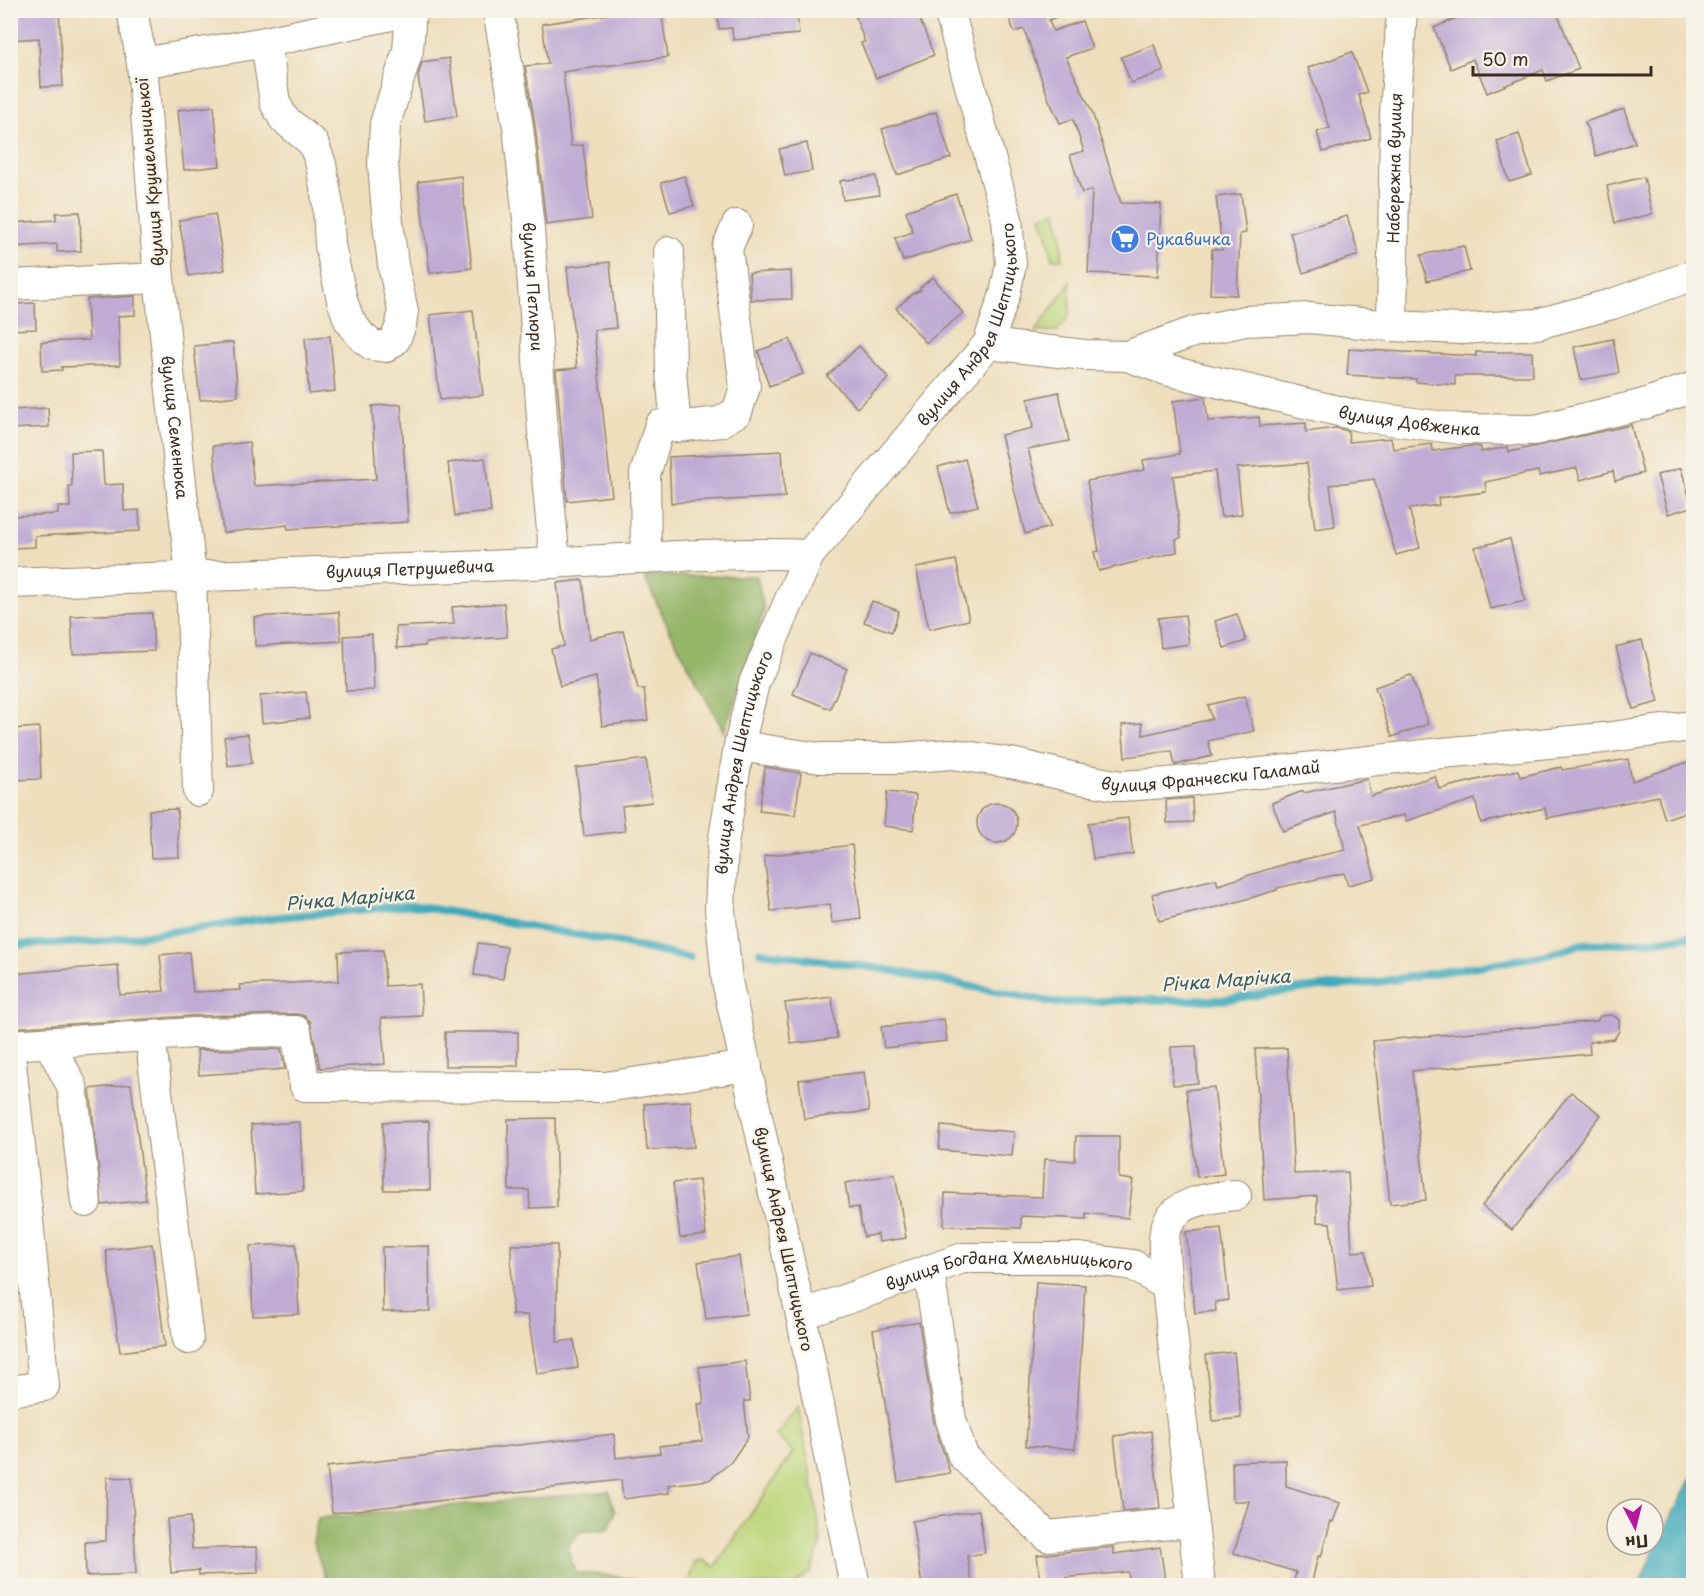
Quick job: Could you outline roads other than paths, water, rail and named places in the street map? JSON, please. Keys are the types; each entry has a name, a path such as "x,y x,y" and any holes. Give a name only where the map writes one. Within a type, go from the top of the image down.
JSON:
{"street":[{"name":"вулиця Крушельницької","path":"10,285 159,278 142,63 132,10"},
{"name":"вулиця Петлюри","path":"498,10 518,127 555,563"},
{"name":"вулиця Андрея Шептицького","path":"855,1586 801,1315 727,981 720,909 723,844 739,746 754,682 808,555 988,344 1005,294 1011,264 1007,219 949,10"},
{"name":"Набережна вулиця","path":"1392,326 1395,113 1402,10"},
{"path":"142,63 266,42 413,11 408,50 385,124 383,164 387,213 393,265 403,311 395,340 386,347 372,345 362,337 349,320 342,300 330,245 328,205 321,164 313,143 284,119 275,103 266,42"},
{"path":"646,558 645,474 660,425 676,427 720,422 737,412 745,387 727,248 737,225"},
{"path":"669,252 671,372 676,427"},
{"name":"вулиця Довженка","path":"1127,356 1193,332 1245,321 1309,318 1392,326 1463,329 1537,324 1612,304 1694,275"},
{"name":"вулиця Семенюка","path":"159,278 191,577 198,791"},
{"name":"вулиця Довженка","path":"988,344 1085,355 1127,356 1166,370 1359,416 1461,429 1535,430 1644,404 1694,387"},
{"name":"вулиця Петрушевича","path":"10,583 237,577 769,553 808,555"},
{"name":"вулиця Франчески Галамай","path":"739,746 820,758 897,758 953,754 1016,764 1121,786 1604,738 1684,727"},
{"path":"10,1046 150,1036 296,1031 305,1086 605,1087 747,1066"},
{"path":"150,1036 188,1339"},
{"path":"49,1043 72,1086 86,1202"},
{"path":"10,1054 19,1221 44,1386 10,1391"},
{"path":"1200,1586 1191,1522 1164,1237 1170,1221 1182,1207 1202,1198 1236,1195"},
{"name":"вулиця Богдана Хмельницького","path":"801,1315 963,1258 1080,1258 1133,1265 1167,1286"},
{"path":"929,1271 951,1420 963,1456 1047,1536 1191,1522"}],"water":[{"path":"1693,1474 1693,1585 1639,1585 1651,1557 1665,1557 1665,1529"}],"waterway":[{"name":"Річка Марічка","path":"10,945 94,942 279,917 412,905 606,940 690,958"},
{"name":"Річка Марічка","path":"760,952 877,968 1056,1003 1222,1000 1307,988 1372,983 1546,955 1582,944 1632,943 1694,936"}],"place":[{"name":"Рукавичка","path":"1125,239"}]}
